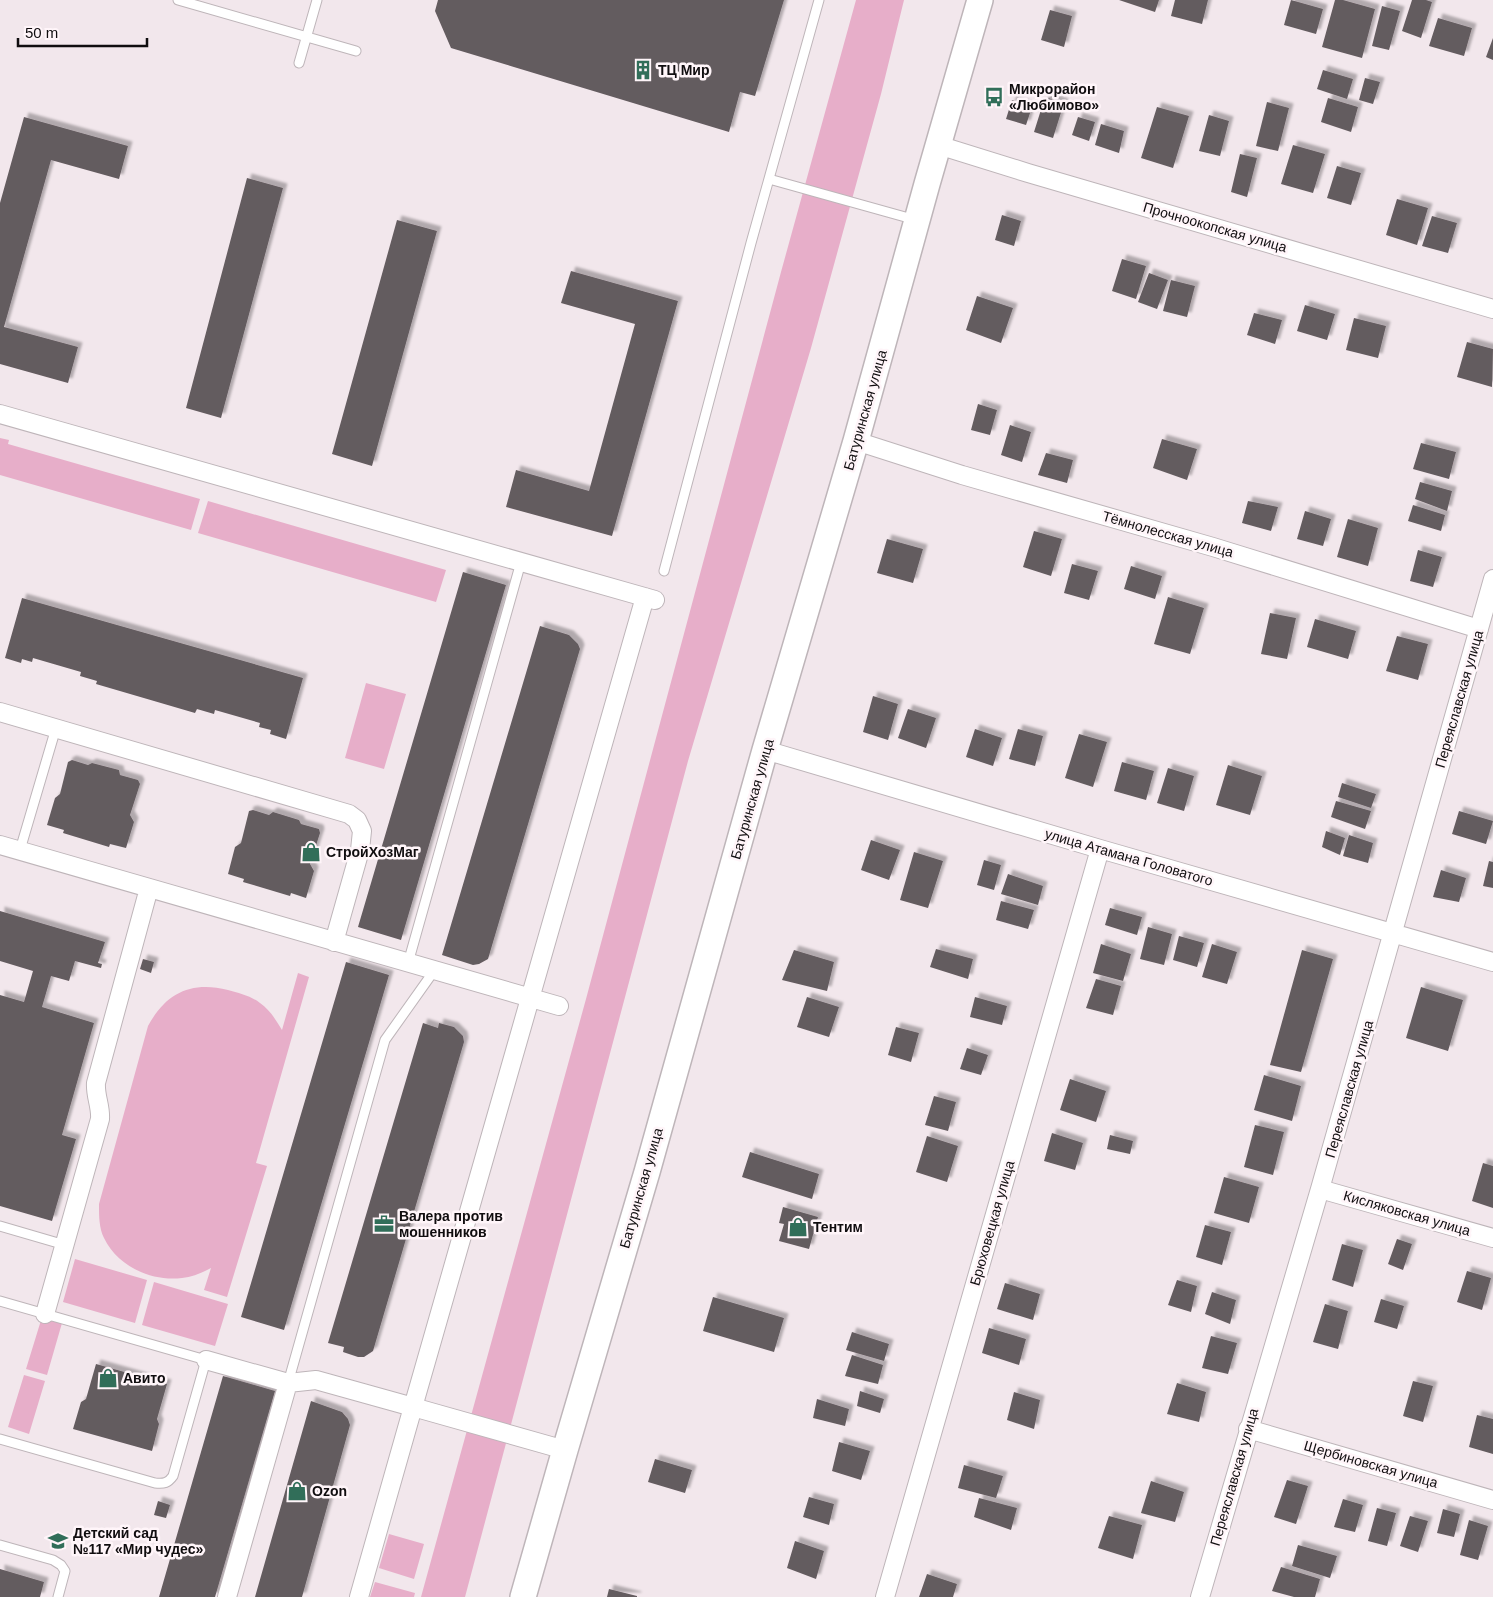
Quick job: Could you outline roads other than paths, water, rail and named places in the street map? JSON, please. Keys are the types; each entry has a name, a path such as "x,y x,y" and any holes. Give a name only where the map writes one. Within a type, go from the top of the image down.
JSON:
{"street":[{"name":"Батуринская улица","path":"523,1597 642,1187 765,750 856,441 980,0"},
{"name":"Прочноокопская улица","path":"938,145 1493,309"},
{"path":"0,414 650,598 529,998 359,1597"},
{"name":"Тёмнолесская улица","path":"856,441 962,475 1231,552 1479,630"},
{"name":"Переяславская улица","path":"1200,1597 1320,1189 1493,579"},
{"path":"0,712 349,814 357,820 362,831 360,850 334,942"},
{"name":"улица Атамана Головатого","path":"765,750 1100,850 1493,962"},
{"path":"0,845 559,1006"},
{"name":"Брюховецкая улица","path":"884,1597 1100,850"},
{"path":"45,1314 100,1119 100,1109 95,1092 96,1083 150,888"},
{"name":"Кисляковская улица","path":"1320,1189 1493,1238"},
{"path":"206,1360 288,1383 316,1380 565,1450"},
{"path":"227,1597 288,1383"},
{"name":"Щербиновская улица","path":"1248,1429 1493,1500"}],"lane":[{"path":"178,0 356,51"},
{"path":"299,63 317,0"},
{"path":"664,571 819,0"},
{"path":"769,179 917,220"},
{"path":"408,963 521,562"},
{"path":"20,850 56,728"},
{"path":"288,1383 385,1040 434,971"},
{"path":"0,1226 65,1245"},
{"path":"0,1301 206,1360 172,1476 169,1481 163,1484 0,1439"},
{"path":"0,1545 53,1560 60,1565 64,1571 58,1597"}],"place":[{"name":"ТЦ Мир","path":"643,70"},
{"name":"Микрорайон «Любимово»","path":"994,97"},
{"name":"СтройХозМаг","path":"311,852"},
{"name":"Валера против мошенников","path":"384,1224"},
{"name":"Тентим","path":"798,1227"},
{"name":"Авито","path":"108,1378"},
{"name":"Ozon","path":"297,1491"},
{"name":"Детский сад №117 «Мир чудес»","path":"58,1541"}]}
